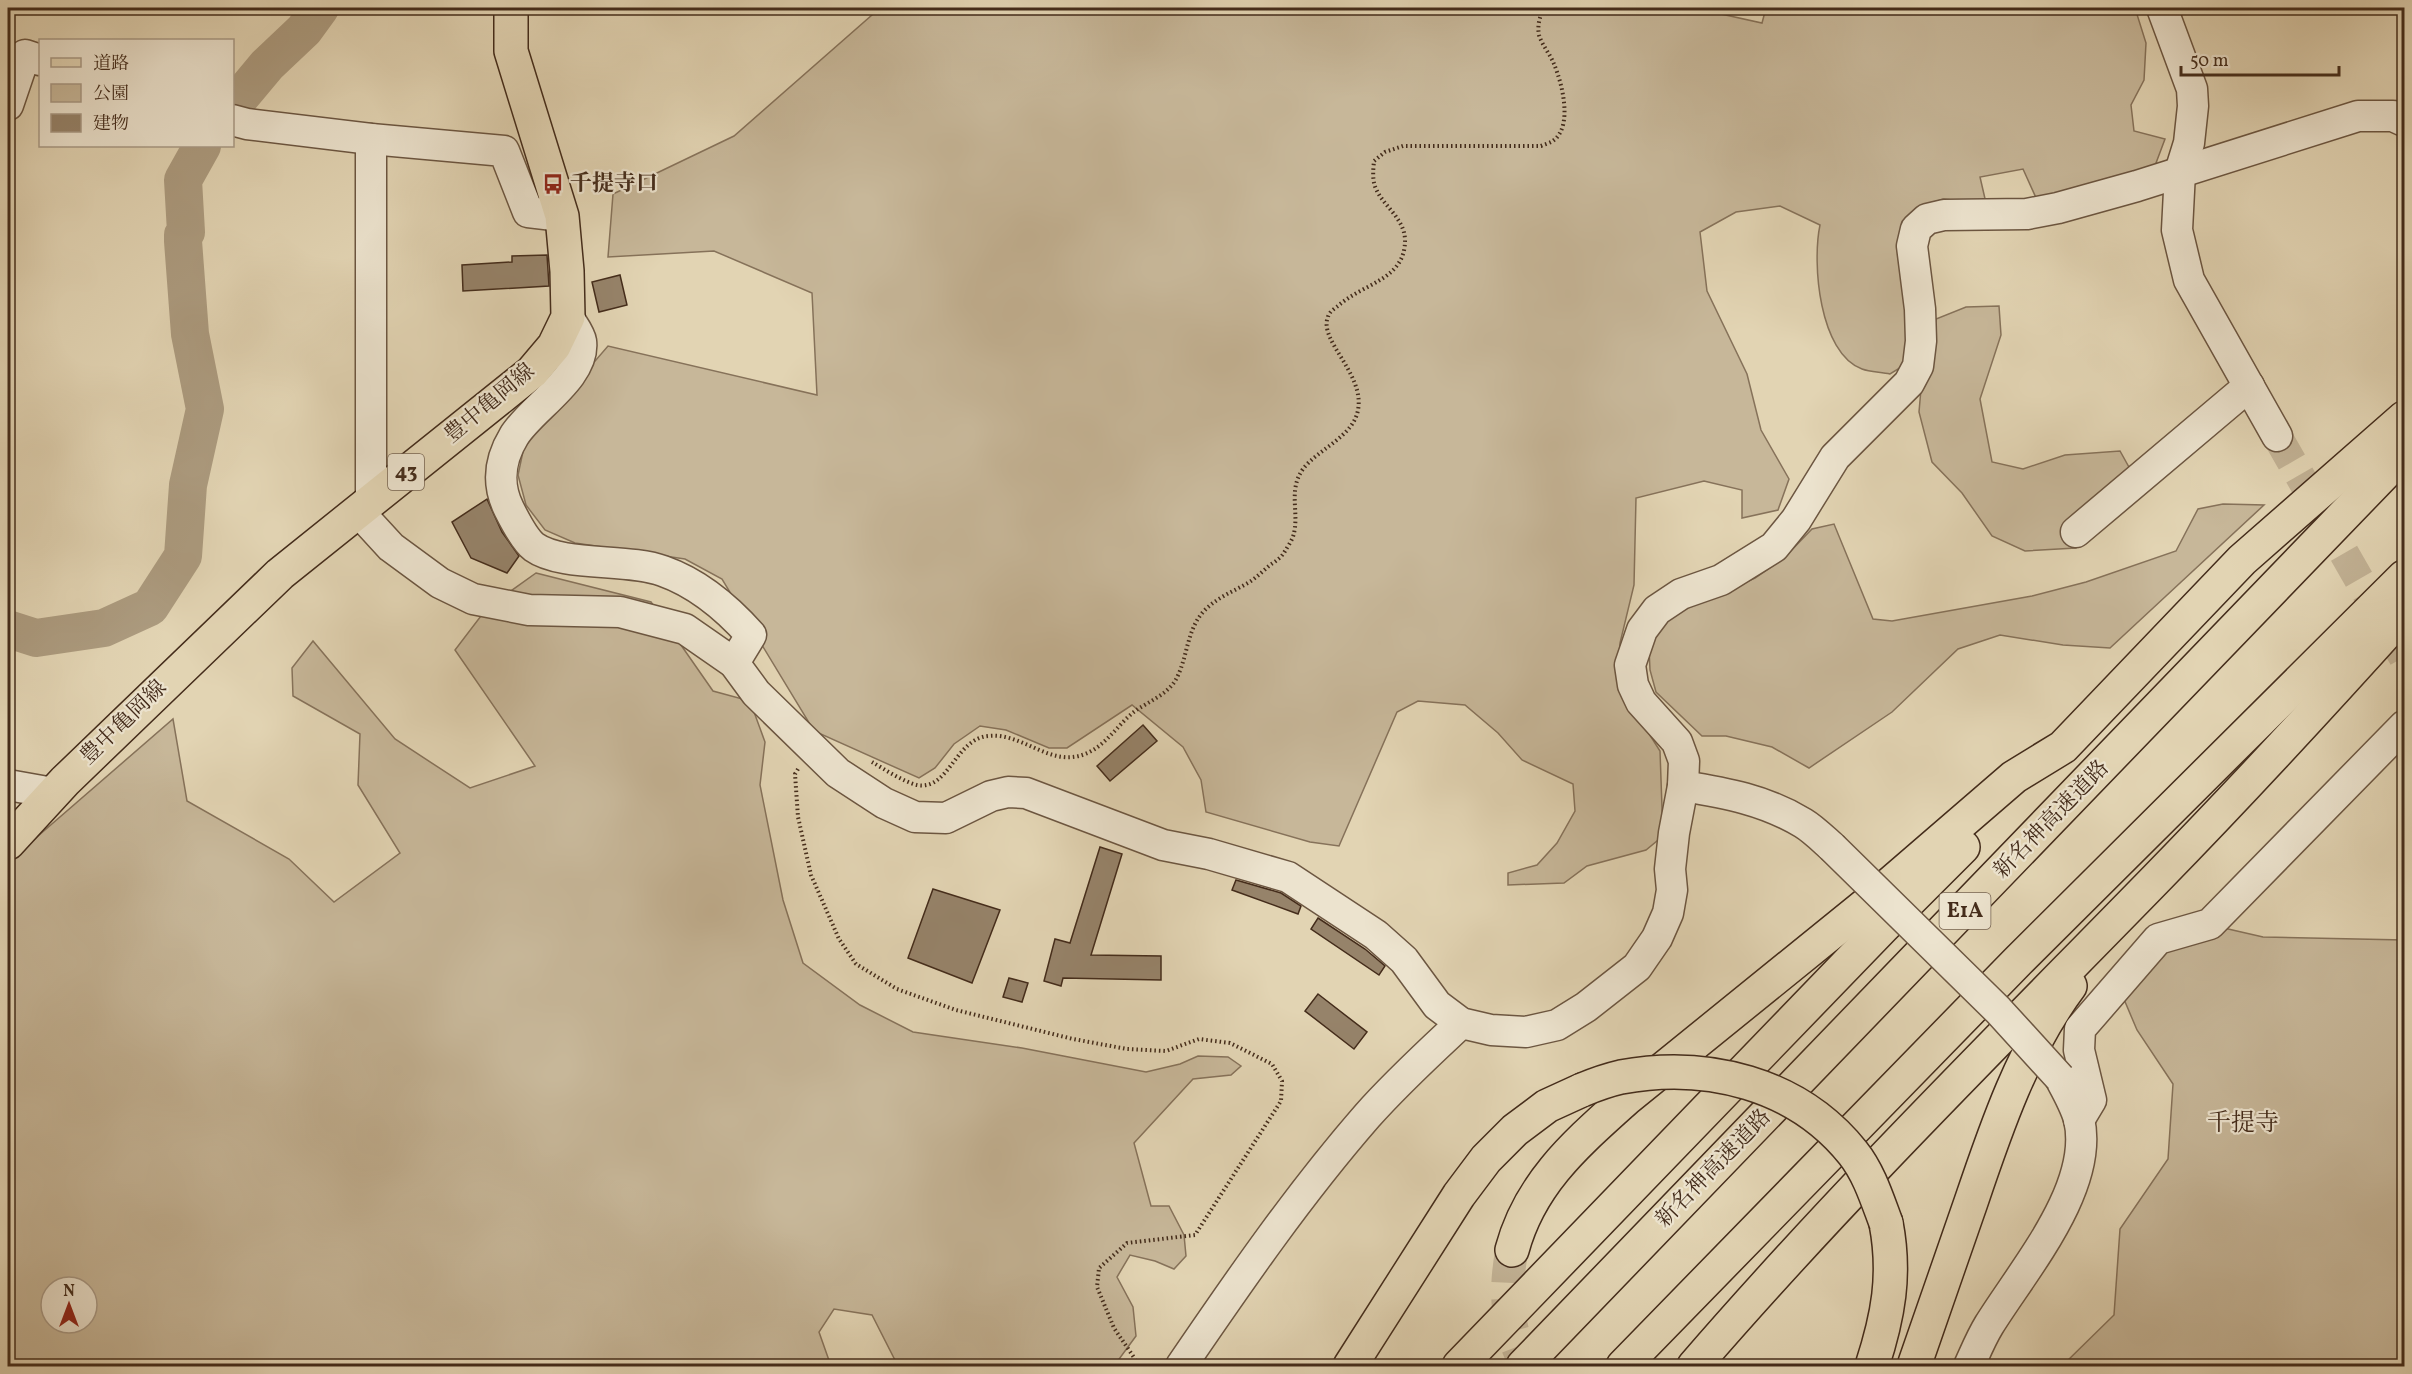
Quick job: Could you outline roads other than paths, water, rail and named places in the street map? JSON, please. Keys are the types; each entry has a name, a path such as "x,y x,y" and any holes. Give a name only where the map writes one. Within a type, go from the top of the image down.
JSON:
{"main road":[{"name":"豊中亀岡線","path":"8,843 53,793 280,574 532,372 554,346 568,317 567,271 561,216 511,51 511,8"},
{"path":"1459,1366 1884,927 2063,747 2242,560 2404,418"},
{"name":"新名神高速道路","path":"1523,1366 2404,453"},
{"path":"1623,1366 2018,961 2404,576"},
{"path":"1694,1366 1840,1204 2158,877 2404,613"},
{"path":"1512,1250 1518,1227 1530,1201 1547,1176 1589,1132 1626,1099 1868,903 2014,777 2063,747"},
{"path":"1914,1366 1992,1140 2018,1078 2067,990 2099,946 2158,877"},
{"path":"1350,1366 1459,1195 1486,1159 1515,1130 1547,1107 1581,1090 1618,1078 1651,1072 1686,1071 1724,1076 1760,1086 1798,1104 1829,1126 1854,1154 1873,1185 1886,1223 1892,1252 1891,1285 1885,1322 1872,1366"}],"street":[{"path":"2162,8 2192,89 2193,106 2189,143 2180,172 2177,230 2189,280 2277,436"},
{"path":"8,105 25,55 39,60"},
{"path":"371,139 364,505 391,547 440,583 474,599 529,610 620,612 685,629 734,663 756,693 838,773 884,803 915,817 946,818 990,796 1008,792 1026,793 1163,845 1209,854 1288,877 1376,935 1404,960 1437,1005 1461,1023 1491,1030 1526,1032 1557,1025 1586,1007 1637,967 1657,938 1668,913 1672,890 1670,869 1683,786 1684,761 1677,742 1641,702 1633,685 1630,665 1635,647 1642,630 1657,610 1681,594 1721,580 1774,547 1796,520 1835,457 1909,383 1918,366 1921,340 1920,309 1912,246 1916,229 1927,219 1944,214 2027,213 2058,208 2358,116 2393,116 2404,121"},
{"path":"234,121 371,139 504,151 528,212 561,216"},
{"path":"568,317 581,340 579,361 559,387 520,425 502,458 500,472 505,502 533,547 559,557 662,570 716,601 751,635 734,663"},
{"path":"2076,532 2249,386"},
{"path":"2079,1120 2091,1100 2079,1050 2080,1029 2158,939 2210,924 2404,726"},
{"path":"8,785 53,793"},
{"path":"1683,786 1738,795 1804,824 1832,846 1998,1010 2060,1078 2079,1120 2081,1145 2077,1174 2055,1223 1987,1328 1969,1366"},
{"path":"1182,1366 1296,1206 1366,1117 1461,1023"}],"waterway":[{"path":"234,105 267,65 304,30 320,8"},
{"path":"8,629 36,638 104,628 150,607 183,556 188,485 205,409 190,334 183,241 183,235 186,232 183,180 201,147"}],"tunnel":[{"path":"2277,436 2404,658"},
{"path":"1512,1250 1508,1280 1509,1310 1515,1338 1527,1366"}],"place":[{"name":"千提寺口","path":"553,184"}],"district":[{"name":"千提寺","path":"2243,1124"}]}
